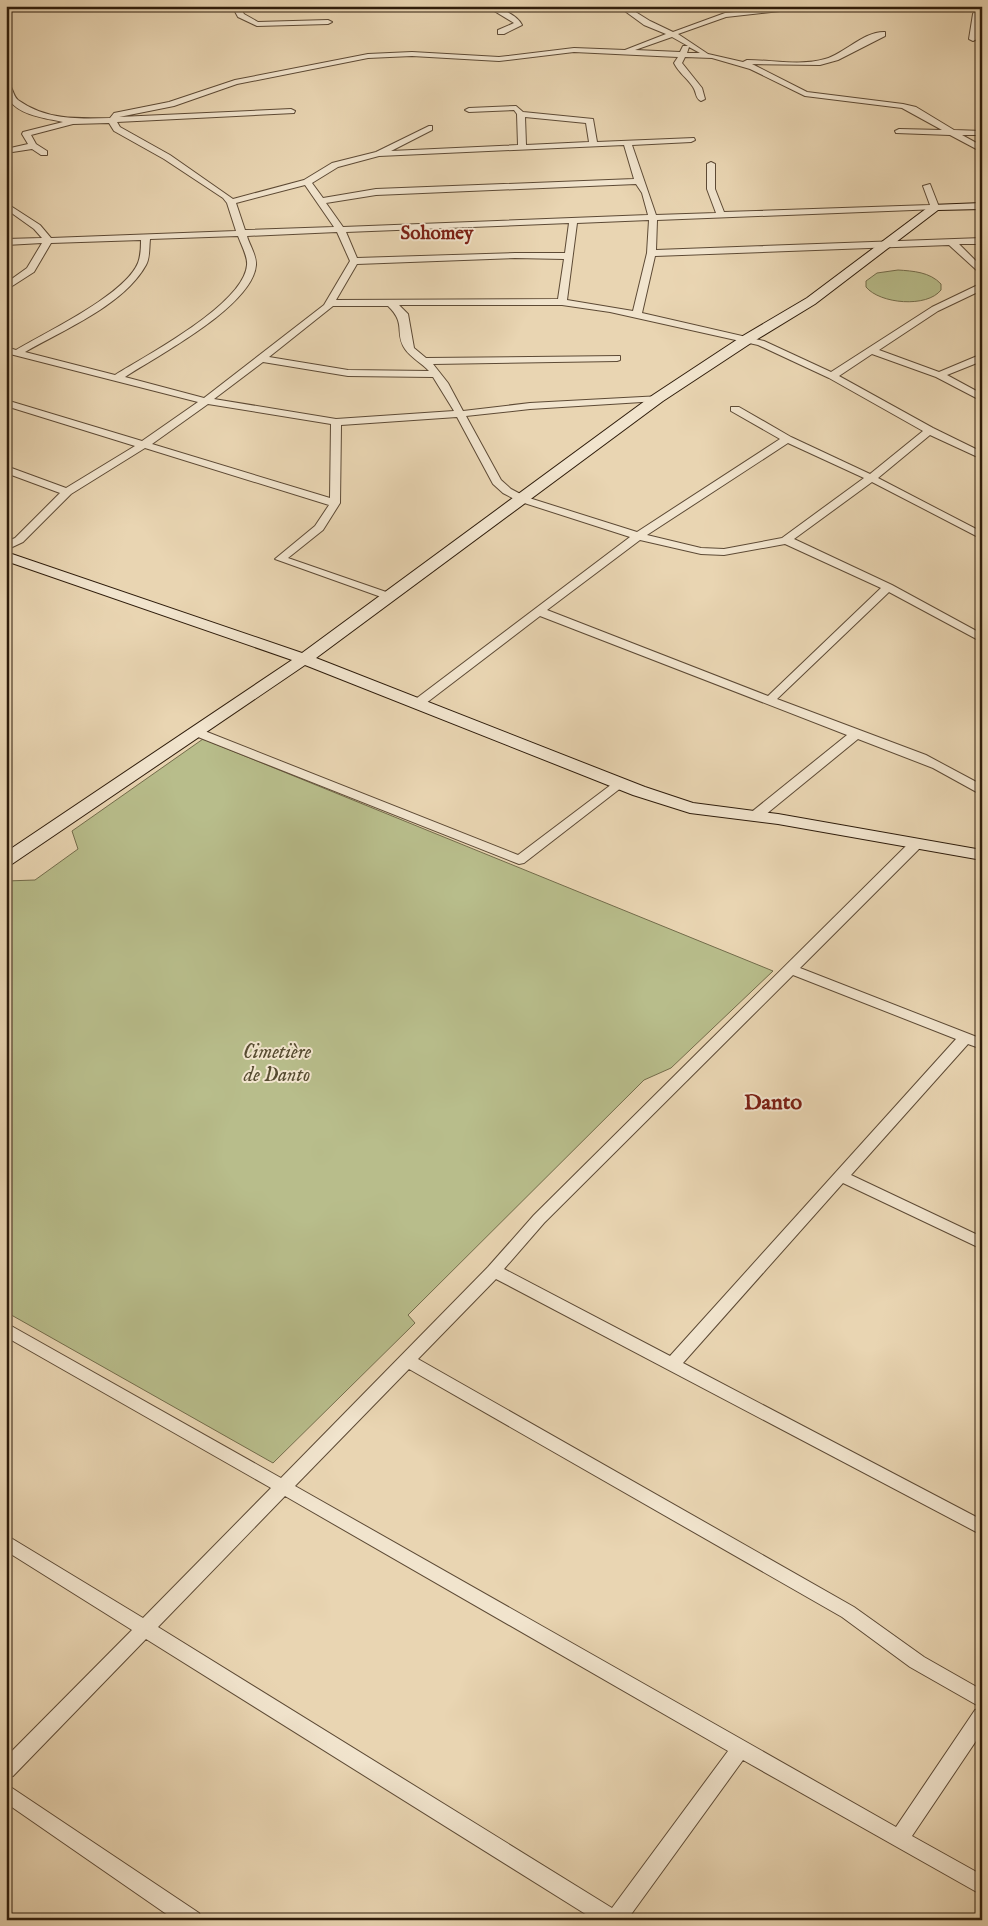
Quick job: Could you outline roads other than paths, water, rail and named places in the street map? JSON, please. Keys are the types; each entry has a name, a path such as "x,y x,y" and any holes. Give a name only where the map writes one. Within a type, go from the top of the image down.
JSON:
{"street":[{"path":"236,6 242,15 257,24 328,22"},
{"path":"489,6 517,22 518,25 502,32"},
{"path":"622,6 647,23 674,35 712,56"},
{"path":"618,53 674,35 725,15 822,6"},
{"path":"973,40 977,14 981,6"},
{"path":"733,61 826,62 859,46 867,38 882,34"},
{"path":"689,44 678,63 680,69 699,88 701,99"},
{"path":"112,120 117,114 171,104 236,82 368,56 412,54 481,59 513,58 562,51 682,54 712,56 733,61 753,68 805,94 903,106 913,109 982,150"},
{"path":"6,83 12,99 32,113 73,122"},
{"path":"469,110 516,108 521,114 522,149"},
{"path":"44,152 33,146 26,134 73,122 291,111"},
{"path":"521,114 590,121 594,146"},
{"path":"112,120 117,128 184,167 226,196 231,202 252,264 246,281 220,312 117,378"},
{"path":"379,154 429,128"},
{"path":"899,132 982,133"},
{"path":"231,202 307,182 335,165 379,154 594,146 691,140"},
{"path":"628,144 653,218 651,253 637,316"},
{"path":"6,151 33,146"},
{"path":"711,164 711,189 721,215"},
{"path":"321,202 376,192 639,181"},
{"path":"307,182 340,230 354,261"},
{"path":"927,186 935,207"},
{"path":"6,205 37,227 48,240"},
{"path":"6,242 982,206"},
{"path":"6,860 304,659 658,398 746,340 811,301 889,244 935,207"},
{"path":"562,302 573,221"},
{"path":"17,353 119,291 134,276 142,263 146,237"},
{"path":"6,287 31,270 48,240"},
{"path":"651,253 982,241"},
{"path":"951,242 982,272"},
{"path":"354,261 413,261 527,255 568,256"},
{"path":"6,548 19,540 68,492 145,444 206,401 263,359 333,303 354,261"},
{"path":"832,376 936,309 982,286"},
{"path":"333,303 562,302 746,340 770,346 832,376 925,434 944,438 982,456"},
{"path":"403,314 418,303"},
{"path":"392,304 403,314 407,343 437,374 500,487 522,499 638,536 701,551 747,549 786,540 871,478 925,434"},
{"path":"6,350 206,401 336,422 460,414 530,406 658,398"},
{"path":"870,350 939,375 982,398"},
{"path":"939,375 982,357"},
{"path":"425,361 617,358"},
{"path":"263,359 348,373 437,374"},
{"path":"6,403 336,503"},
{"path":"734,409 787,439 871,478 982,536"},
{"path":"336,422 336,503 324,523 280,559 388,596"},
{"path":"417,704 541,612 638,536 787,439"},
{"path":"6,469 68,492"},
{"path":"786,540 888,586 982,639"},
{"path":"6,556 304,659 620,784 690,808 754,817 778,818 982,855"},
{"path":"769,701 888,586"},
{"path":"541,612 769,701 912,753 982,791"},
{"path":"197,732 519,860 620,784"},
{"path":"754,817 856,734"},
{"path":"6,1770 494,1271 539,1219 916,844"},
{"path":"792,969 982,1044"},
{"path":"672,1365 965,1038"},
{"path":"841,1176 982,1244"},
{"path":"494,1271 982,1528"},
{"path":"6,1329 982,1886"},
{"path":"407,1360 848,1612 917,1662 982,1700"},
{"path":"6,1542 614,1920 740,1749"},
{"path":"899,1839 982,1716"},
{"path":"6,1792 192,1920"}],"district":[{"name":"Sohomey","path":"437,232"},
{"name":"Danto","path":"773,1101"}],"park label":[{"name":"Cimetière de Danto","path":"277,1062"}]}
